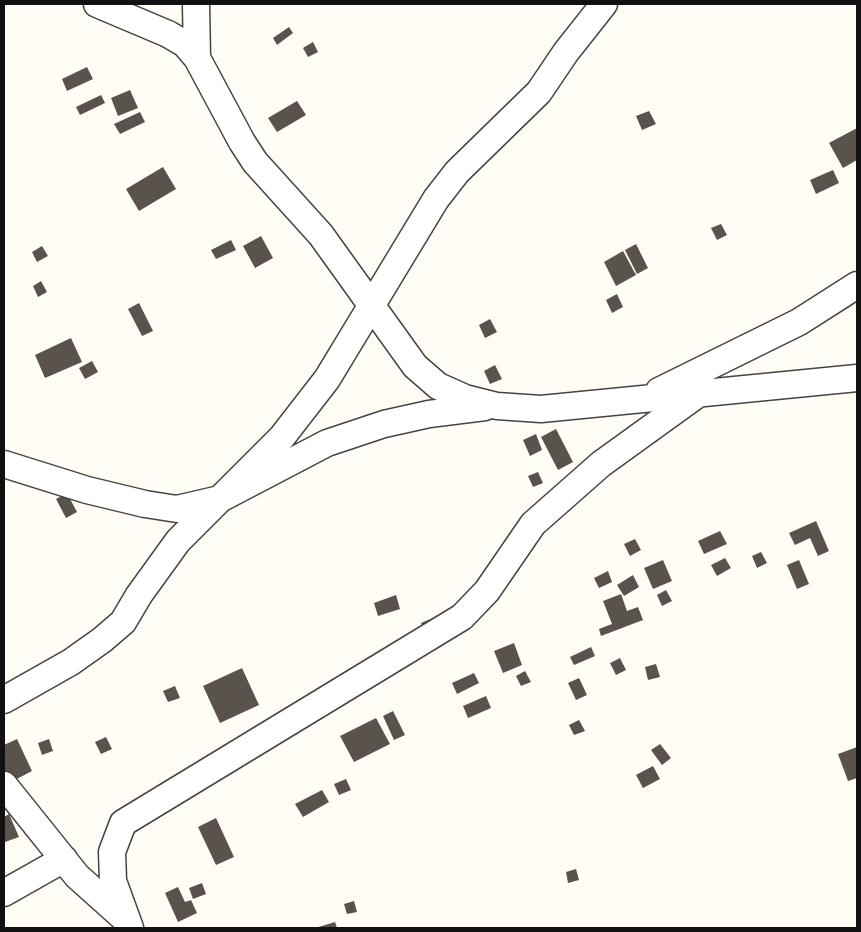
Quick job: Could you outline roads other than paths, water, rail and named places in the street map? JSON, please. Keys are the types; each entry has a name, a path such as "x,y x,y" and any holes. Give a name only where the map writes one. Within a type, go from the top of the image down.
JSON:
{"street":[{"path":"97,4 168,34 185,44 197,58 242,142 255,162 321,235 415,366 438,386 465,398 497,406"},
{"path":"196,4 197,58"},
{"path":"4,700 71,662 123,622 139,595 178,541 282,437 327,379 372,306 400,254 436,199 457,172 539,92 566,52 604,4"},
{"path":"645,398 799,322 857,285"},
{"path":"4,464 87,490 145,504 177,509 220,499 327,442 384,424 429,414 497,406 541,408 857,378"},
{"path":"130,925 113,881 112,852 123,823 462,617 487,591 533,524 601,464 698,393"},
{"path":"4,785 77,876 130,925"},
{"path":"4,893 64,859"}]}
